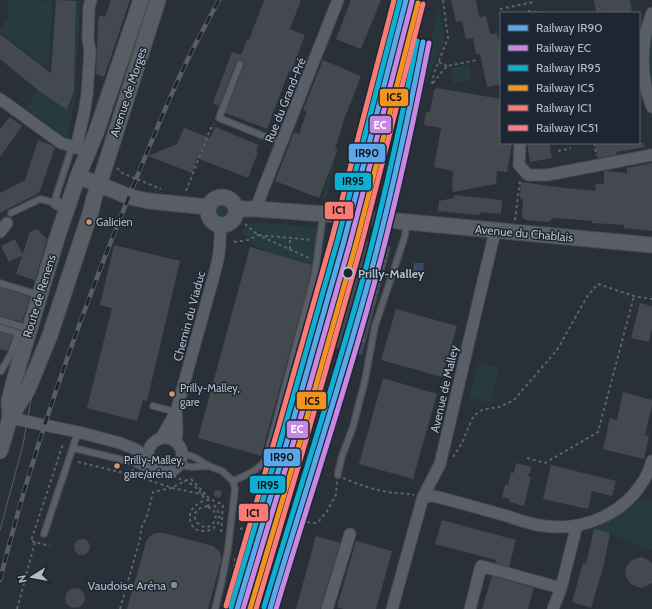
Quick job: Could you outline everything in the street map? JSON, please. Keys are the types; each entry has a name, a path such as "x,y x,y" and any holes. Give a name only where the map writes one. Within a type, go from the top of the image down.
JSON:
{"main road":[{"name":"Avenue de Morges","path":"78,176 79,149 98,126 141,0"},
{"name":"Avenue de Morges","path":"99,185 158,0"},
{"path":"78,176 130,197 149,201 208,207"},
{"name":"Route de Renens","path":"0,451 9,401 7,372 29,330 57,238 62,206 78,176"},
{"name":"Route de Renens","path":"7,417 28,389 50,335 99,185"},
{"path":"218,197 228,198 235,204 236,209 236,213 232,221 228,224 221,225 214,223 210,219 208,212 210,203 218,197"},
{"path":"236,209 340,215"},
{"name":"Avenue du Chablais","path":"401,222 652,245"}],"street":[{"path":"0,99 61,143 79,149 90,50 88,40 89,7 91,0"},
{"name":"Rue du Grand-Pré","path":"256,209 338,0"},
{"path":"652,13 642,36 644,45 642,62 643,74 647,94 652,107"},
{"path":"520,144 519,165 528,176 547,175 652,155"},
{"name":"Chemin du Viaduc","path":"157,441 176,412 219,254 221,225"},
{"name":"Avenue de Malley","path":"408,550 420,496 440,464 495,231"},
{"name":"Chemin du Viaduc","path":"176,412 176,441"},
{"path":"7,417 78,432 120,443 135,449 162,471 175,467 182,457 181,449 176,441 166,438 135,449"},
{"path":"152,463 149,454 150,449 157,441"},
{"path":"420,496 433,496 543,526 565,527 596,520 610,514 622,506 642,483 652,461"},
{"path":"553,609 561,588 577,525"},
{"path":"328,609 350,534"},
{"path":"470,609 481,566 561,588"}],"lane":[{"path":"240,64 219,118 281,143"},
{"path":"62,206 56,196 79,149"},
{"path":"6,223 40,199 62,206"},
{"path":"233,480 255,471 262,466 266,459 315,273 324,214"},
{"path":"338,476 342,456 353,427 365,380 375,326 405,236 401,222"},
{"path":"0,283 39,296"},
{"path":"0,320 29,330"},
{"path":"0,328 18,333 7,372"},
{"path":"153,406 176,412"},
{"path":"44,534 78,432"},
{"path":"73,448 132,462 142,467 152,463"},
{"path":"182,453 194,457 209,466 222,471 233,480 235,489 230,540 215,609"},
{"path":"175,467 209,466"}],"path":[{"path":"442,0 448,38 434,73 432,84 447,66"},
{"path":"500,9 534,2"},
{"path":"528,11 536,12"},
{"path":"439,62 447,66 477,60"},
{"path":"186,191 210,130 219,118"},
{"path":"558,151 571,148"},
{"path":"114,166 122,173 161,189"},
{"path":"514,232 522,168"},
{"path":"245,224 258,235 317,261"},
{"path":"234,242 248,240 258,235 320,240"},
{"path":"290,238 290,249"},
{"path":"330,256 334,240"},
{"path":"356,263 360,248"},
{"path":"383,268 387,255"},
{"path":"276,453 313,329 310,327 326,268"},
{"path":"301,458 352,276"},
{"path":"451,460 462,443 472,419 476,414 482,410 499,407 514,400 557,350 588,295 598,284 634,296 652,299"},
{"path":"528,458 545,463 598,432 634,296"},
{"path":"50,546 30,541 63,444"},
{"path":"78,462 132,475 171,488 208,497"},
{"path":"240,528 248,526 255,517 262,502 270,466"},
{"path":"175,467 176,478 186,481 198,489 206,501"},
{"path":"132,475 133,469"},
{"path":"307,522 315,523 319,521 327,511 336,495 338,476 380,491 420,496"},
{"path":"120,609 140,539 142,526 147,516 153,492 171,488 191,478 208,497 209,500 208,507 210,507 213,510 215,516 211,525 205,527 198,524 195,519 196,512 200,507 210,507"},
{"path":"214,506 217,509 219,519 217,524 210,530 201,531 193,526 191,522 191,512 196,505 212,500 223,505 221,537 230,540"},
{"path":"17,609 35,542"}],"green space":[{"path":"7,0 52,1 49,69 0,32 0,29 8,18"},
{"path":"76,1 80,2 75,98 67,139 26,108 38,90 67,110 72,103 74,91"},
{"path":"438,5 445,38 421,96"},
{"path":"652,32 652,92 649,47"},
{"path":"469,65 472,80 454,84 451,68"},
{"path":"333,162 334,167 326,199 322,198 325,191 322,190 324,184 326,185"},
{"path":"219,205 225,205 229,209 229,215 225,219 219,219 215,215 215,209"},
{"path":"259,222 319,228 311,264 262,251 262,248 251,245 241,231 251,223"},
{"path":"479,363 500,368 490,403 469,397"},
{"path":"647,500 652,501 652,551 610,533 594,529 620,515 637,502"}],"water":[{"path":"414,263 424,263 423,271 413,271"}],"building":[{"path":"56,0 76,1 74,91 67,110 38,90 0,59 0,34 51,73"},
{"path":"111,0 130,0 104,77 96,74 98,22 99,15 105,17"},
{"path":"264,0 301,0 290,29 305,35 291,72 289,71 267,129 225,113 244,66 242,60 236,62 219,106 213,103 232,52 241,55 247,39 249,40"},
{"path":"351,0 381,0 361,49 336,39"},
{"path":"451,0 476,0 479,17 486,16 490,34 497,33 500,43 500,84 487,87 480,54 476,54 473,38 466,39 462,21 456,22"},
{"path":"594,0 630,0 632,12 596,12"},
{"path":"323,60 361,76 342,125 335,148 338,149 319,198 275,181 294,132 299,134 307,111 303,110"},
{"path":"437,88 500,99 500,144 512,144 507,172 497,171 496,184 453,192 453,171 434,167 441,128 424,125 426,112 430,112 434,90"},
{"path":"10,117 22,126 0,157 0,129"},
{"path":"215,127 259,145 256,151 258,152 248,178 197,158 192,173 148,156 177,144 184,128 210,138"},
{"path":"38,140 55,148 39,193 0,213 0,193 25,180"},
{"path":"644,143 645,147 616,152 617,155 598,158 595,144"},
{"path":"527,144 549,144 552,158 530,162"},
{"path":"652,163 652,231 624,228 624,225 592,223 592,221 570,219 553,218 549,222 525,220 522,216 523,200 520,198 521,182 595,191 596,184 604,184 604,171 627,173 627,168"},
{"path":"454,195 502,200 501,214 480,212 480,215 438,211 439,201 454,198"},
{"path":"37,229 47,239 35,280 16,274 30,232"},
{"path":"333,232 391,247 362,355 302,338 320,267 324,268"},
{"path":"15,239 23,255 9,262 1,246"},
{"path":"114,245 180,261 147,401 143,400 137,421 87,408 112,308 100,305"},
{"path":"250,247 312,265 261,456 198,438"},
{"path":"0,287 30,297 22,322 0,316"},
{"path":"640,303 652,306 652,328 649,342 631,338"},
{"path":"396,309 457,326 442,377 381,360"},
{"path":"0,332 13,336 7,351 0,349"},
{"path":"383,378 437,394 413,479 359,464"},
{"path":"623,392 652,400 645,435 649,436 644,459 603,449 610,418 617,420"},
{"path":"516,463 532,467 528,476 531,477 524,506 509,502 510,499 502,497 505,485 508,485 511,472 514,473"},
{"path":"551,465 616,481 612,496 592,491 588,509 543,499"},
{"path":"216,490 222,491 220,498 214,496 214,492"},
{"path":"442,520 516,540 509,567 495,563 496,560 435,544"},
{"path":"594,529 610,533 604,564 591,608 572,602 583,563 586,564"},
{"name":"Vaudoise Aréna","path":"157,533 164,533 213,546 219,551 221,561 208,609 127,609 146,542 148,538"},
{"path":"316,536 340,543 320,609 296,609"},
{"path":"82,539 88,541 90,547 88,553 82,555 76,553 74,547 76,541"},
{"path":"356,541 392,551 376,609 344,609 337,607"},
{"path":"642,557 652,563 652,583 642,588 631,584 626,576 625,570 632,560"},
{"path":"492,576 534,588 528,609 482,609"},
{"path":"75,588 82,591 85,598 82,605 75,608 68,605 65,598 68,591"}],"tunnel":[{"path":"340,215 397,221"}],"tram line":[{"path":"0,530 23,445 42,347 152,0"}],"railway":[{"path":"0,580 26,484 56,390 90,296 165,109 188,58 219,0"}],"rail line":[{"name":"IC1","path":"226,606 332,238 394,0"},
{"name":"IR95","path":"231,607 283,433 338,239 400,0"},
{"name":"IR90","path":"237,609 289,435 344,241 406,0"},
{"name":"EC","path":"243,609 295,437 350,243 412,1"},
{"name":"IC5","path":"250,609 301,438 356,244 418,3"},
{"name":"IC51","path":"256,609 361,246 423,4"},
{"name":"IR95","path":"264,607 326,407 361,286 391,164 417,41"},
{"name":"IR90","path":"270,609 344,368 367,287 397,165 423,42"},
{"name":"EC","path":"276,609 338,409 373,288 403,166 429,43"}],"place":[{"name":"Galicien","path":"89,222"},
{"name":"Prilly-Malley","path":"348,273"},
{"name":"Prilly-Malley, gare","path":"172,394"},
{"name":"Prilly-Malley, gare/aréna","path":"117,466"},
{"name":"Vaudoise Aréna","path":"174,585"}]}
